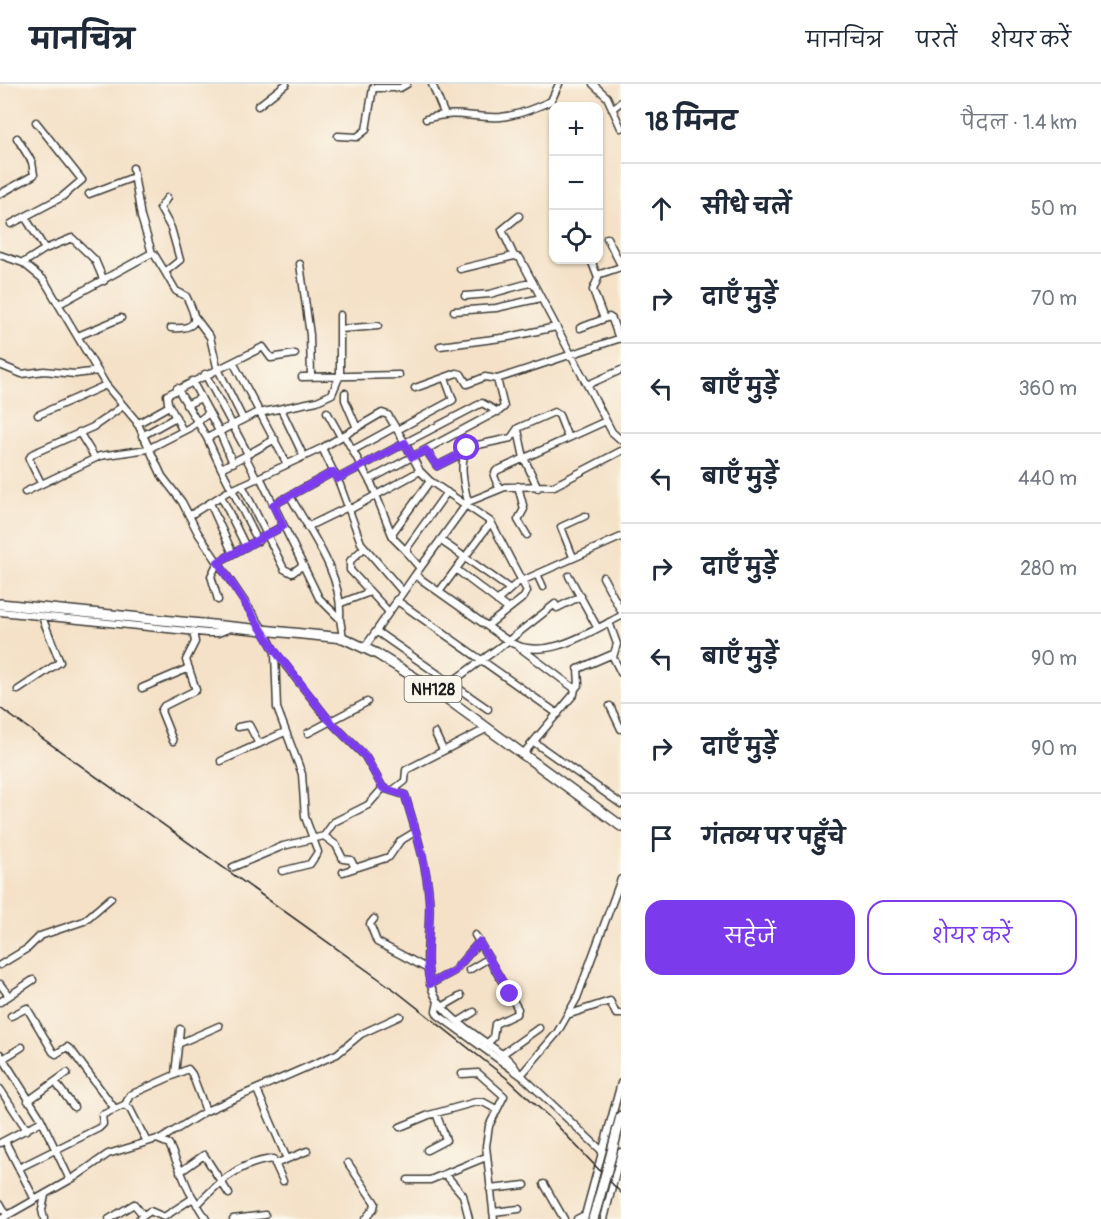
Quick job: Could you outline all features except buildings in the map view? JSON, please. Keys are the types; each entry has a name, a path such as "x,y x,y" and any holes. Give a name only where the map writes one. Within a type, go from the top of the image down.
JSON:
{"highway":[{"name":"NH128","path":"0,604 228,629 343,638 365,647 438,692 621,826"},
{"path":"599,1219 621,1116"},
{"path":"612,1161 621,1139"},
{"path":"588,1218 603,1196"}],"street":[{"path":"258,106 286,84"},
{"path":"338,136 357,137 366,130 372,86 400,88 407,84"},
{"path":"432,84 444,113"},
{"path":"426,119 444,113 501,117 524,113 551,101 556,96 559,84"},
{"path":"593,84 604,93 621,128"},
{"path":"612,109 621,102"},
{"path":"11,224 62,197 82,180 36,122"},
{"path":"0,194 34,175 32,162 17,138"},
{"path":"133,168 141,217 152,253 176,291 186,296 195,317 210,337 217,367 243,419"},
{"path":"89,194 134,177"},
{"path":"165,272 181,258 171,228 160,208 167,198"},
{"path":"519,216 502,230 514,256 522,260 606,421 614,435 621,440"},
{"path":"25,217 45,249"},
{"path":"597,275 621,266 607,238"},
{"path":"23,263 45,249 73,239 95,260 104,281"},
{"path":"59,304 152,253"},
{"path":"0,255 23,263 44,280 106,386 137,424 148,449 276,652 331,722 365,756 383,788 405,795 424,858 429,894 428,969 430,984 440,1004 458,1022 514,1065 519,1074"},
{"path":"460,269 514,256"},
{"path":"300,264 310,334 311,377"},
{"path":"593,264 598,281 592,289 604,319"},
{"path":"465,296 490,294 533,282"},
{"path":"454,311 496,308 541,298"},
{"path":"207,438 243,419 328,397 336,391 339,377 340,315"},
{"path":"171,328 188,328 195,317"},
{"path":"78,336 121,318"},
{"path":"415,388 460,373 467,384 489,377 497,380 620,339 612,319 604,319 580,328"},
{"path":"340,329 378,326"},
{"path":"440,346 556,327"},
{"path":"183,431 166,397 177,388 263,347 271,358 295,354"},
{"path":"232,362 287,464"},
{"path":"0,365 22,374 44,371 75,374 98,371"},
{"path":"587,385 621,370"},
{"path":"206,374 321,602 340,619"},
{"path":"302,376 399,375"},
{"path":"353,450 453,400 445,378"},
{"path":"369,480 504,409 497,380"},
{"path":"192,381 219,431 232,463"},
{"path":"38,414 106,386"},
{"path":"177,388 207,438 258,541"},
{"path":"345,393 345,400 357,428"},
{"path":"186,405 201,398"},
{"path":"337,479 482,403 496,412"},
{"path":"41,483 29,461 30,455 93,427 123,406"},
{"path":"137,424 170,406"},
{"path":"281,409 303,455"},
{"path":"327,412 353,450 369,480 392,535 420,568"},
{"path":"538,488 514,438 518,428 556,412 568,438"},
{"path":"25,492 95,458 148,449 183,431 209,413"},
{"path":"189,516 232,490 322,448 385,413 420,471 430,482 467,503 491,522 523,580 527,594 487,626"},
{"path":"142,436 176,417"},
{"path":"499,488 494,473 606,421"},
{"path":"79,432 95,458"},
{"path":"426,450 437,466 465,452 470,446 514,438"},
{"path":"221,468 275,440"},
{"path":"322,448 337,479 364,548 402,591"},
{"path":"365,647 402,591 467,503 499,488 518,486 538,488 561,484 621,451"},
{"path":"465,452 463,480 467,503"},
{"path":"307,527 376,495 420,471"},
{"path":"273,505 333,472"},
{"path":"392,535 430,482"},
{"path":"242,485 286,572 292,573 303,565"},
{"path":"518,486 524,509 518,520 527,535"},
{"path":"406,551 447,492"},
{"path":"221,496 246,547"},
{"path":"290,496 332,572 341,603 340,619 343,638"},
{"path":"210,503 233,554"},
{"path":"573,557 561,527 585,516"},
{"path":"439,592 491,522"},
{"path":"218,600 211,576 218,562 283,526"},
{"path":"497,601 523,580 621,537"},
{"path":"440,540 466,556 510,589"},
{"path":"364,548 350,561 349,566 389,612"},
{"path":"457,570 508,609"},
{"path":"415,574 575,689"},
{"path":"537,574 543,587"},
{"path":"569,576 597,627"},
{"path":"603,577 621,610"},
{"path":"341,603 370,592"},
{"path":"438,692 556,606 580,596"},
{"path":"396,600 558,714"},
{"path":"0,612 193,632 215,633 228,629"},
{"path":"519,647 559,646 621,616"},
{"path":"18,690 60,662 42,617"},
{"path":"609,622 616,644 613,654 621,673"},
{"path":"376,631 453,682 488,709"},
{"path":"174,741 161,711 164,706 196,690 186,659 195,642 193,632"},
{"path":"276,652 275,697 285,732 302,774 304,812 318,852 314,861 282,871"},
{"path":"523,754 558,714 579,684 578,669 613,654"},
{"path":"142,688 189,668"},
{"path":"308,733 367,702"},
{"path":"610,706 621,729"},
{"path":"238,727 249,725 259,744"},
{"path":"392,791 405,781 406,770 488,728"},
{"path":"220,761 285,732"},
{"path":"435,733 443,750"},
{"path":"534,742 621,804"},
{"path":"324,836 334,822 368,805 383,788"},
{"path":"343,872 389,857 400,841 415,832"},
{"path":"233,867 314,837 324,836 336,846 342,858 351,860 355,868"},
{"path":"519,1074 553,1038 569,1014 591,967 621,879"},
{"path":"0,965 45,934 84,921 111,898"},
{"path":"374,919 370,924 377,942 428,969"},
{"path":"475,935 518,1009 516,1014 495,1024 493,1038 486,1044"},
{"path":"430,984 454,971 479,942"},
{"path":"469,970 489,958"},
{"path":"0,1002 33,980"},
{"path":"0,984 9,996"},
{"path":"461,996 440,1004 436,1011 438,1015 519,1074 602,1151"},
{"path":"569,1014 610,1001 616,1014 621,1014"},
{"path":"11,1016 27,1008 52,1052 56,1054 65,1048 70,1048 114,1109"},
{"path":"458,1022 474,1012"},
{"path":"0,1203 4,1217 70,1180 108,1154 161,1139 206,1111 337,1054 361,1034 400,1016"},
{"path":"178,1044 219,1026"},
{"path":"501,1055 507,1048 539,1028"},
{"path":"175,1074 180,1029"},
{"path":"22,1047 1,1058 42,1121 70,1180"},
{"path":"19,1168 99,1128 103,1124 101,1116 125,1105 130,1095 185,1069 190,1071 206,1111"},
{"path":"28,1101 67,1073"},
{"path":"462,1074 478,1073 504,1094 486,1137 490,1189 494,1216 519,1209"},
{"path":"54,1082 74,1107"},
{"path":"577,1219 588,1218 602,1151 621,1083"},
{"path":"0,1089 27,1130"},
{"path":"257,1090 287,1159"},
{"path":"400,1127 436,1113 480,1102 496,1109"},
{"path":"125,1105 130,1109 147,1142"},
{"path":"428,1149 446,1140 436,1113"},
{"path":"35,1200 19,1168 2,1142 42,1121"},
{"path":"161,1139 169,1144 180,1172 206,1219"},
{"path":"275,1164 306,1151"},
{"path":"604,1219 621,1152"},
{"path":"180,1172 204,1155 229,1194"},
{"path":"408,1180 426,1182 486,1157"},
{"path":"197,1205 221,1179 255,1161 272,1158 283,1181"},
{"path":"348,1163 375,1203 374,1208 365,1219"},
{"path":"445,1174 463,1195 470,1219"},
{"path":"544,1184 564,1219"},
{"path":"490,1189 525,1185"},
{"path":"44,1219 42,1213 45,1195"},
{"path":"110,1219 135,1204 141,1217 150,1210 164,1217 193,1198"},
{"path":"233,1219 265,1215"}],"railway":[{"path":"0,708 396,991 509,1080 549,1117 621,1193"}],"route":[{"path":"467,448 465,452 437,466 426,450 412,457 405,443 337,479 333,472 273,505 283,526 218,562 265,632 273,649 328,719 360,749 383,788 405,795 427,873 430,901 428,925 430,984 450,975 479,942 510,994"}]}
